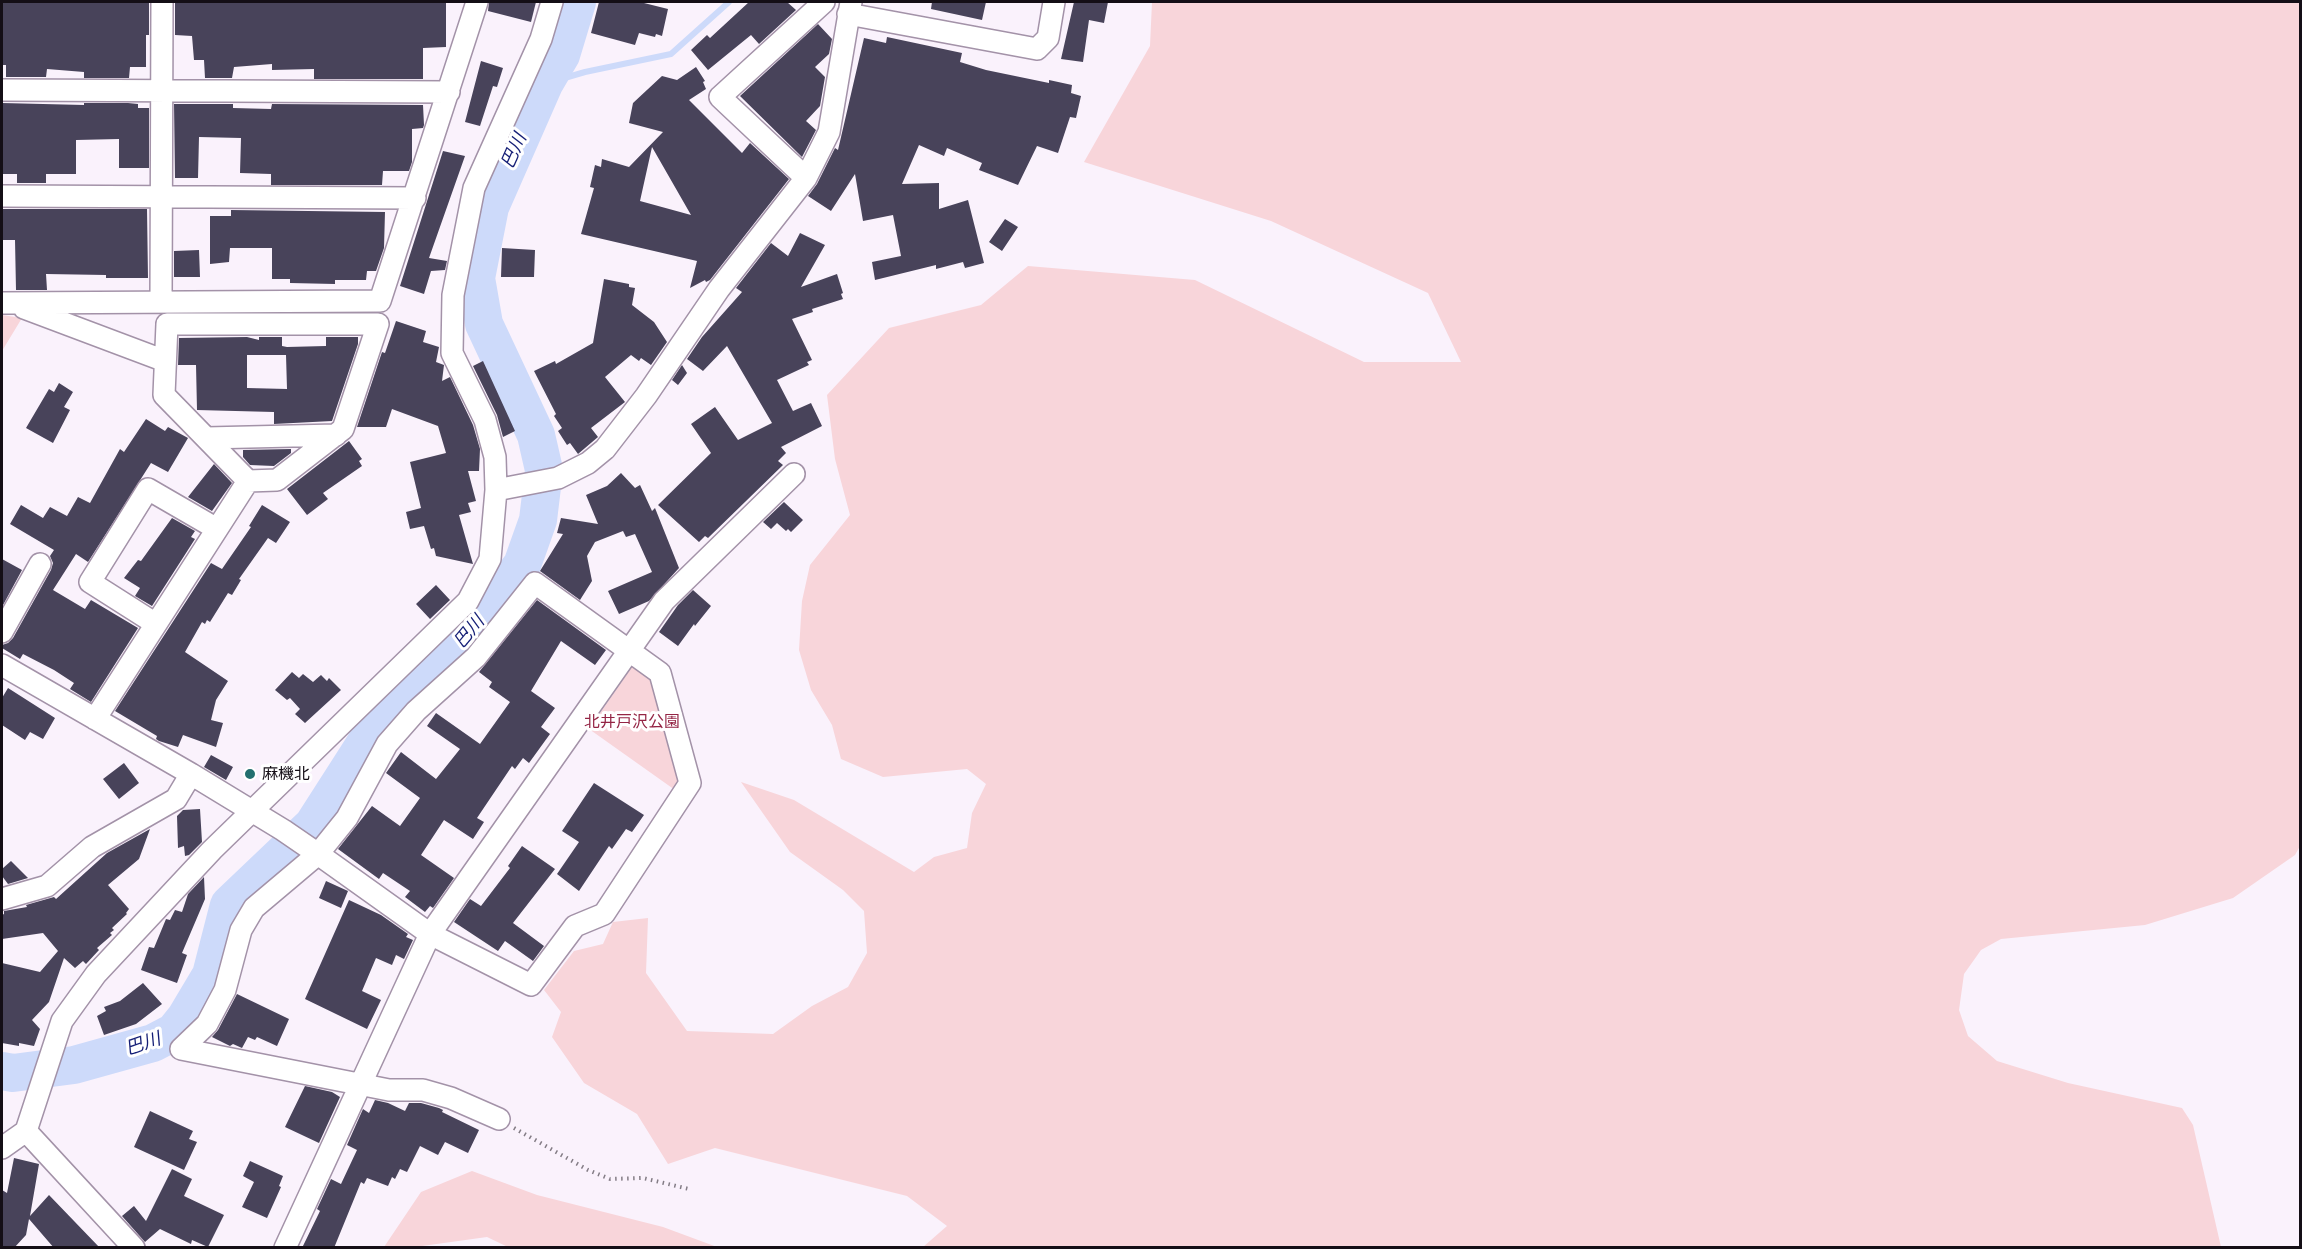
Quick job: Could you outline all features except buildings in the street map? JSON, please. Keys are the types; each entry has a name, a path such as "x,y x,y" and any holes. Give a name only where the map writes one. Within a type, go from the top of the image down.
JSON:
{"street":[{"path":"161,302 162,2"},
{"path":"7,303 380,302 477,2"},
{"path":"2,1148 26,1131 62,1021 96,974 252,810 468,601 490,559 496,490 495,457 485,420 453,353 453,295 474,188 541,39 552,2"},
{"path":"806,178 720,97 824,2"},
{"path":"496,490 558,478 588,463 605,449 646,396 719,289 806,178 829,132 849,8 1037,49 1048,38 1054,2"},
{"path":"2,90 449,92"},
{"path":"2,196 415,198"},
{"path":"7,303 165,361"},
{"path":"167,324 378,324 343,429 336,435 277,480 248,481 164,395 167,324"},
{"path":"206,438 336,435"},
{"path":"285,1248 430,934 664,601 794,474"},
{"path":"95,719 248,481"},
{"path":"156,624 90,582 148,489 217,529"},
{"path":"2,632 40,564"},
{"path":"2,665 252,810 318,854 430,934 531,985 575,926 604,914 690,783 660,673 535,583 476,657 416,711 387,744 347,818 318,854 254,908 241,930 225,990 207,1024 181,1049 389,1090 423,1090 451,1098 499,1119"},
{"path":"2,899 47,886 93,847 176,799 191,774"},
{"path":"26,1131 134,1248"}],"path":[{"path":"499,1119 588,1170 610,1179 643,1178 688,1189"}],"green space":[{"path":"1152,2 2300,2 2300,846 2295,855 2233,898 2145,925 2001,939 1981,950 1964,974 1959,1010 1968,1036 1997,1061 2068,1083 2182,1108 2193,1125 2221,1247 923,1247 947,1226 907,1196 715,1148 668,1164 637,1114 584,1083 552,1037 561,1012 544,990 574,951 603,944 613,922 648,918 646,973 687,1031 773,1034 812,1006 848,987 867,953 864,911 843,890 790,852 741,782 794,800 914,872 934,857 967,848 972,813 986,784 967,769 883,777 841,759 832,725 811,690 799,650 802,601 810,565 850,515 835,459 827,395 889,328 981,305 1028,266 1195,280 1364,362 1461,362 1428,293 1271,221 1084,162 1150,46"},
{"path":"2,315 22,318 2,351"},
{"name":"北井戸沢公園","path":"634,664 651,677 681,779 675,790 589,729"},
{"path":"472,1171 537,1195 663,1227 717,1247 510,1248 487,1237 415,1247 384,1247 421,1192"}],"waterway":[{"name":"巴川","path":"2,1071 13,1073 74,1065 153,1043 174,1032 186,1017 211,975 229,905 313,825 379,722 461,643 522,565 538,520 544,470 536,435 484,324 476,278 490,207 544,84 561,55 577,2"},
{"path":"544,84 585,72 671,54 729,2"}],"place":[{"name":"麻機北","path":"250,774"}]}
